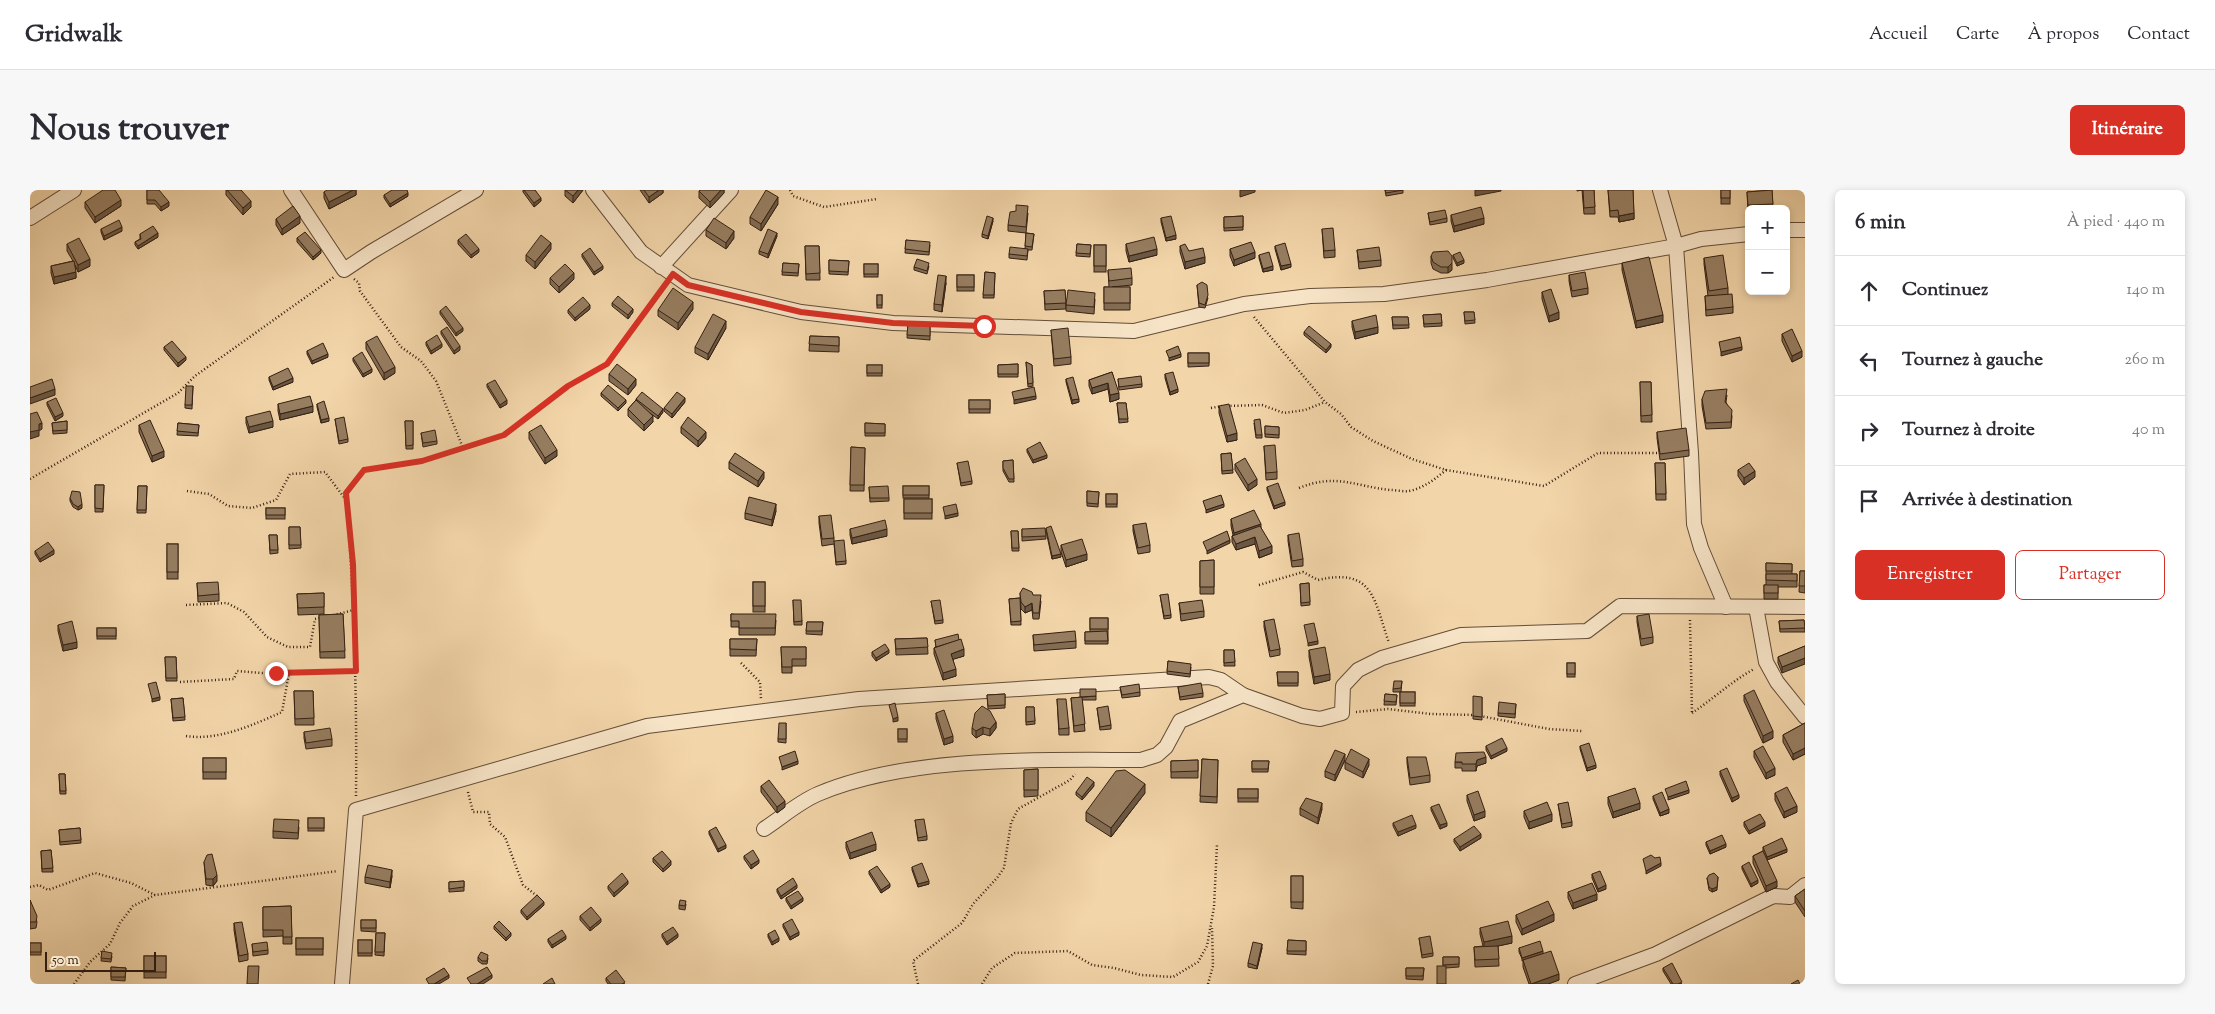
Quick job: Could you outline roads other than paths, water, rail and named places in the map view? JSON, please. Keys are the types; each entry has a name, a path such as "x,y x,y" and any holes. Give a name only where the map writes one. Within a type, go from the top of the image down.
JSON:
{"street":[{"path":"30,218 74,190"},
{"path":"291,190 344,270 476,190"},
{"path":"593,190 641,252 688,285 801,312 893,323 1122,332 1244,304 1310,296 1384,294 1478,282 1676,246 1701,239 1745,234"},
{"path":"667,271 731,190"},
{"path":"1660,190 1676,246 1692,453 1694,524 1701,548 1726,607"},
{"path":"1790,230 1805,230"},
{"path":"342,984 356,810 647,726 859,699 1208,677 1221,680 1243,695 1302,716 1320,719 1342,713 1343,686 1358,670 1382,658 1461,635 1587,631 1620,606 1805,607"},
{"path":"1756,607 1766,662 1777,682 1805,717"},
{"path":"764,829 818,794 876,776 937,766 1028,760 1141,760 1157,755 1166,747 1180,721 1243,695"},
{"path":"1575,984 1656,954 1768,898 1790,897 1805,885"}]}
